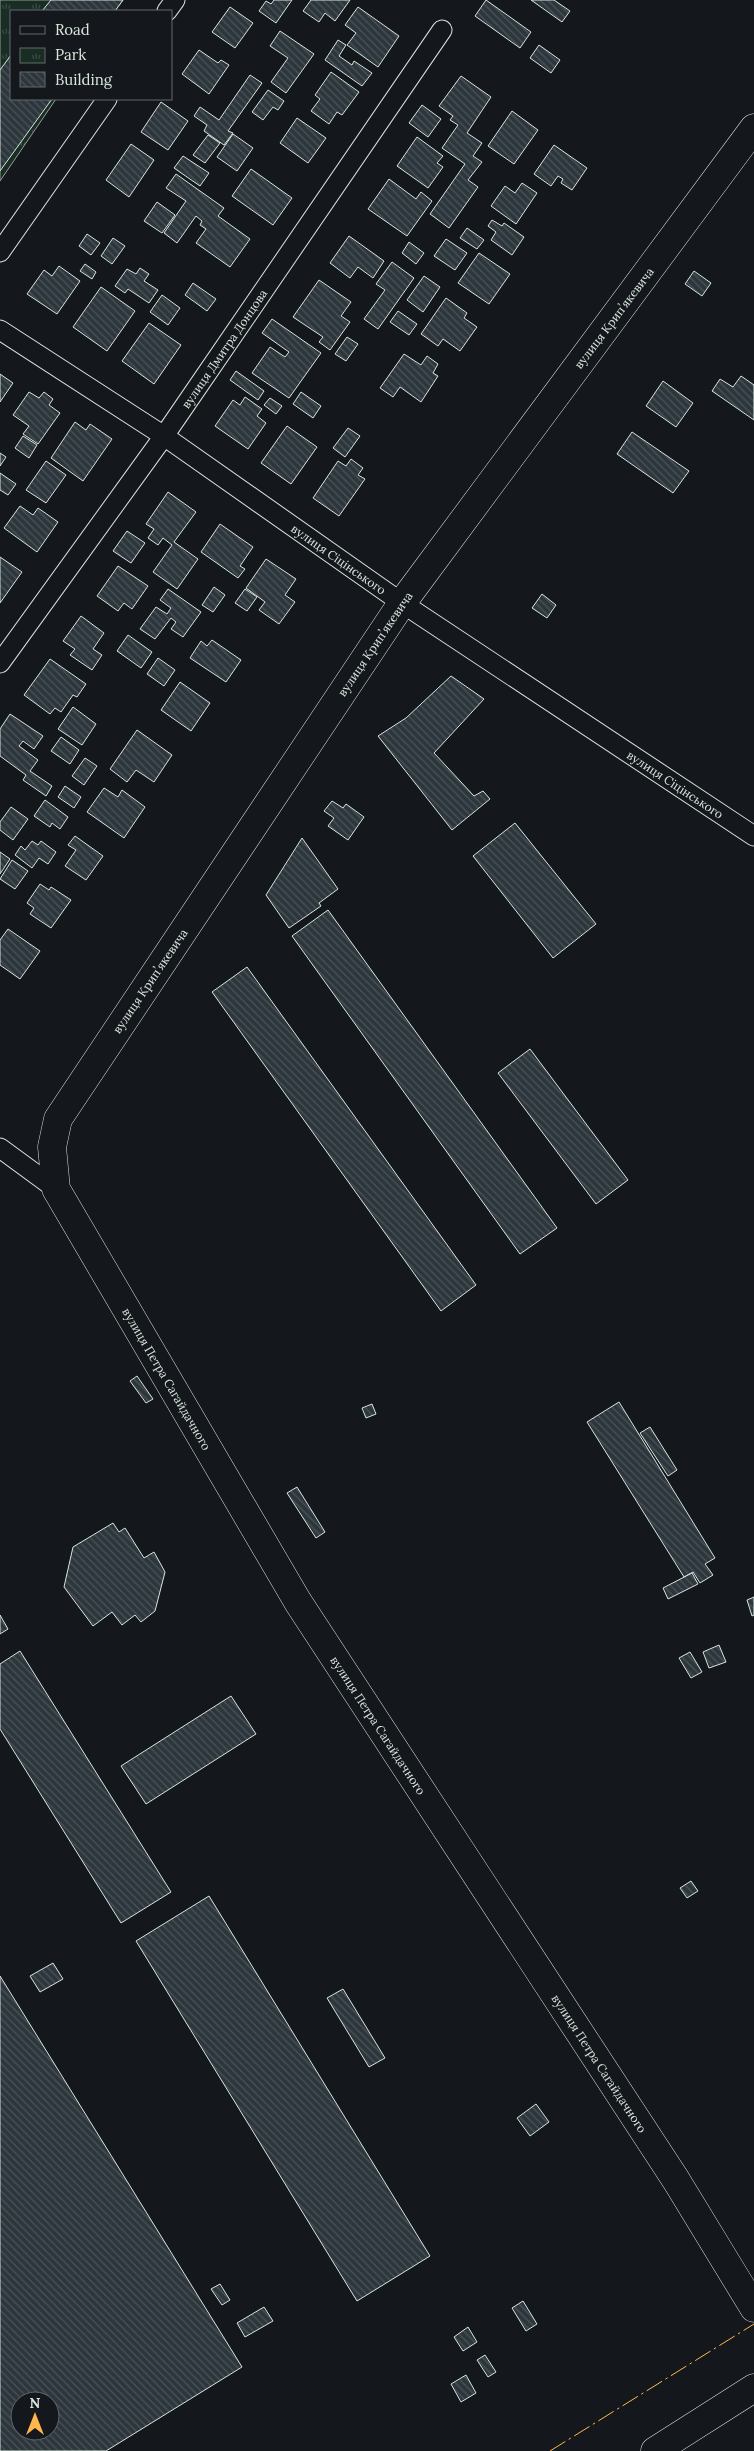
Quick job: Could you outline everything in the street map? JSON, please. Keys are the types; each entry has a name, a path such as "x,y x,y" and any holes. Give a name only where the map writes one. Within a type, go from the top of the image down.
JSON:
{"main road":[{"name":"вулиця Крипʼякевича","path":"56,1188 52,1147 58,1119 402,603 754,128"},
{"name":"вулиця Петра Сагайдачного","path":"56,1188 298,1602 676,2180 754,2308"},
{"path":"655,2451 754,2388"}],"street":[{"name":"вулиця Дмитра Донцова","path":"0,663 164,436 442,30"},
{"path":"0,252 106,100"},
{"name":"вулиця Сіцінського","path":"0,330 164,436 402,603 754,836"},
{"name":"вулиця Петра Сагайдачного","path":"0,1148 56,1188"}],"green space":[{"path":"0,0 123,0 116,10 10,10 10,100 55,100 0,181"}],"building":[{"path":"51,0 123,0 116,10 43,10"},
{"path":"274,0 292,0 276,23 259,11 266,1 271,4"},
{"path":"311,0 350,0 335,21 325,13 319,22 303,11"},
{"path":"486,0 531,32 520,48 475,16"},
{"path":"531,0 554,0 570,11 562,22"},
{"path":"230,7 253,23 235,48 212,32"},
{"path":"358,7 399,36 378,67 347,45 356,33 345,25"},
{"path":"280,31 314,54 286,93 271,82 288,58 270,46"},
{"path":"338,40 346,45 339,56 352,65 354,61 372,73 362,86 325,60"},
{"path":"539,45 560,60 551,73 530,58"},
{"path":"199,50 218,63 221,60 229,65 209,94 182,74"},
{"path":"10,56 10,100 51,100 0,171 0,70"},
{"path":"331,72 359,92 342,115 337,112 329,124 311,111 320,99 315,95"},
{"path":"250,75 262,83 228,131 233,133 224,145 204,131 207,125 194,116 200,107 219,120"},
{"path":"461,76 491,97 467,133 482,143 473,156 482,162 468,180 478,187 449,228 430,214 465,164 442,148 458,125 450,120 453,116 439,106"},
{"path":"268,90 284,101 278,110 273,107 263,120 252,112"},
{"path":"161,102 188,121 168,150 141,132"},
{"path":"422,105 441,119 428,137 409,123"},
{"path":"512,111 538,130 514,164 488,146"},
{"path":"297,118 326,138 308,163 280,143"},
{"path":"233,134 253,148 237,171 217,157"},
{"path":"208,135 220,143 205,163 193,155"},
{"path":"417,137 443,156 437,163 443,167 428,188 397,166"},
{"path":"131,144 154,160 129,197 106,180"},
{"path":"554,145 587,168 572,190 561,183 563,179 558,176 551,186 534,174"},
{"path":"183,156 209,173 200,186 174,168"},
{"path":"251,169 292,198 273,225 232,196"},
{"path":"176,174 224,208 218,216 250,239 230,267 196,243 206,229 200,225 202,221 196,216 177,243 164,233 186,201 166,188"},
{"path":"389,179 416,199 421,192 432,201 407,236 368,209"},
{"path":"522,183 537,193 516,224 491,206 505,186 515,193"},
{"path":"157,202 175,215 162,233 144,221"},
{"path":"492,220 502,226 504,223 524,237 512,255 491,240 496,232 488,226"},
{"path":"467,228 484,240 477,249 460,238"},
{"path":"87,234 100,243 91,255 79,246"},
{"path":"349,236 384,261 373,278 358,267 350,278 330,263"},
{"path":"113,238 125,246 112,264 101,256"},
{"path":"446,239 467,253 455,270 434,256"},
{"path":"409,242 424,253 416,264 402,253"},
{"path":"479,253 510,274 489,304 458,283"},
{"path":"392,262 414,278 378,329 364,319 385,290 376,284"},
{"path":"85,264 96,272 92,279 80,271"},
{"path":"59,266 80,281 57,314 27,294 44,270 52,276"},
{"path":"140,268 149,274 144,281 158,290 149,303 128,289 125,293 115,286 127,269 136,274"},
{"path":"694,271 711,283 702,296 685,284"},
{"path":"424,276 440,287 423,312 407,300"},
{"path":"319,280 351,302 341,316 350,322 330,350 319,342 323,337 293,317"},
{"path":"193,283 216,299 207,311 185,295"},
{"path":"101,287 135,311 107,351 73,327"},
{"path":"162,295 180,308 168,325 150,312"},
{"path":"446,298 467,313 464,318 477,327 460,351 443,339 438,346 421,334"},
{"path":"398,311 417,324 409,335 390,322"},
{"path":"272,319 321,353 289,398 252,373 270,347 285,357 289,352 262,333"},
{"path":"149,323 181,345 154,384 122,361"},
{"path":"347,337 358,344 346,361 335,354"},
{"path":"404,354 421,365 427,356 438,364 433,373 438,376 421,402 400,387 393,397 380,388"},
{"path":"236,371 264,391 258,400 230,380"},
{"path":"0,374 13,383 0,402"},
{"path":"741,376 754,385 754,420 712,391 720,379 733,387"},
{"path":"663,381 693,403 676,427 646,406"},
{"path":"29,392 39,398 44,392 53,399 49,405 60,413 38,444 23,434 29,426 13,415"},
{"path":"301,392 321,406 313,418 293,404"},
{"path":"245,397 262,409 257,416 266,423 248,449 215,426 233,400 240,405"},
{"path":"270,398 282,406 276,414 264,405"},
{"path":"75,422 86,430 90,424 112,439 83,481 51,458"},
{"path":"287,426 317,447 291,484 261,463"},
{"path":"348,428 360,436 345,457 333,448"},
{"path":"632,432 689,471 673,493 617,454"},
{"path":"23,436 37,445 29,458 15,448"},
{"path":"0,453 6,457 0,466"},
{"path":"351,459 363,468 358,475 365,479 339,516 313,498 338,461 346,466"},
{"path":"46,461 66,475 46,503 26,490"},
{"path":"0,473 16,484 8,495 0,490"},
{"path":"168,492 196,512 174,542 198,559 177,589 153,572 172,545 163,538 158,545 148,538 154,529 146,524"},
{"path":"20,506 33,515 38,508 58,522 37,552 4,528"},
{"path":"220,524 253,547 240,566 245,569 238,578 201,552"},
{"path":"127,531 145,543 131,563 113,551"},
{"path":"0,557 22,572 0,603"},
{"path":"266,559 296,579 285,595 295,602 279,624 259,610 265,602 246,588"},
{"path":"118,566 148,586 132,609 124,603 118,611 97,596"},
{"path":"214,587 225,595 213,612 202,605"},
{"path":"168,589 201,612 183,637 171,629 176,622 171,618 155,639 140,629 156,607 167,614 171,608 160,600"},
{"path":"245,589 257,597 247,611 235,603"},
{"path":"542,594 556,605 547,618 532,608"},
{"path":"81,616 104,633 93,649 102,655 92,670 70,655 75,649 63,641"},
{"path":"128,635 152,652 141,668 117,651"},
{"path":"212,640 241,660 226,682 190,658 201,641 207,646"},
{"path":"158,658 175,670 164,686 147,674"},
{"path":"50,659 86,684 77,697 73,695 61,712 55,708 50,714 24,695"},
{"path":"451,676 484,699 434,753 474,796 483,791 490,799 452,830 378,736 406,718"},
{"path":"180,682 210,703 191,731 161,710"},
{"path":"73,707 96,724 82,745 58,729"},
{"path":"10,714 43,736 34,749 23,741 19,746 38,760 30,771 52,786 46,796 23,780 26,775 0,756 0,729"},
{"path":"137,730 172,755 154,782 136,770 127,782 110,769"},
{"path":"61,737 79,750 70,764 51,751"},
{"path":"85,758 97,766 84,785 72,776"},
{"path":"65,786 81,797 74,808 58,797"},
{"path":"104,788 118,797 122,790 145,807 124,838 87,812"},
{"path":"45,800 68,817 60,829 52,823 50,827 34,816"},
{"path":"332,801 343,808 346,804 364,817 348,840 328,826 334,818 324,811"},
{"path":"11,807 28,819 13,840 0,830 0,822"},
{"path":"515,823 596,924 553,958 473,856"},
{"path":"75,836 103,856 86,880 65,866 76,850 68,845"},
{"path":"302,838 338,889 319,903 321,906 289,928 266,895"},
{"path":"32,841 38,845 41,841 56,852 48,864 39,858 32,868 15,855 21,846 25,850"},
{"path":"0,852 10,859 0,874"},
{"path":"12,860 28,871 15,889 0,879"},
{"path":"40,884 49,890 51,887 71,900 51,928 30,914 34,908 27,903"},
{"path":"328,910 557,1228 520,1254 292,936"},
{"path":"8,929 40,951 20,979 0,965 0,940"},
{"path":"247,967 476,1285 441,1311 212,992"},
{"path":"530,1049 628,1180 596,1204 498,1073"},
{"path":"137,1376 153,1399 146,1403 130,1381"},
{"path":"619,1402 715,1558 705,1564 713,1575 700,1583 693,1572 684,1577 587,1422"},
{"path":"372,1404 376,1414 366,1418 362,1408"},
{"path":"650,1427 677,1470 668,1476 640,1433"},
{"path":"297,1487 325,1532 316,1538 287,1493"},
{"path":"113,1523 119,1532 125,1528 144,1558 154,1552 165,1572 155,1611 141,1622 135,1615 122,1625 112,1612 93,1626 64,1587 73,1547"},
{"path":"692,1573 698,1584 668,1599 663,1588"},
{"path":"754,1597 754,1615 752,1616 747,1600"},
{"path":"0,1615 8,1629 0,1634"},
{"path":"719,1645 726,1662 709,1668 703,1652"},
{"path":"20,1651 171,1892 121,1923 0,1729 0,1664"},
{"path":"690,1652 702,1672 691,1678 679,1658"},
{"path":"231,1696 256,1734 146,1804 121,1766"},
{"path":"691,1881 698,1891 687,1898 680,1888"},
{"path":"209,1896 430,2256 357,2301 136,1941"},
{"path":"53,1963 63,1979 40,1992 30,1976"},
{"path":"0,1976 242,2367 106,2451 0,2451"},
{"path":"343,1989 385,2058 369,2067 327,1998"},
{"path":"536,2104 549,2122 530,2136 517,2118"},
{"path":"220,2284 230,2300 222,2305 211,2289"},
{"path":"523,2301 537,2324 526,2331 512,2308"},
{"path":"264,2307 273,2321 245,2337 237,2323"},
{"path":"468,2327 477,2342 463,2351 454,2337"},
{"path":"485,2355 496,2372 488,2377 477,2360"},
{"path":"466,2375 476,2393 461,2402 451,2384"}],"power":[{"path":"550,2451 754,2324"}]}
